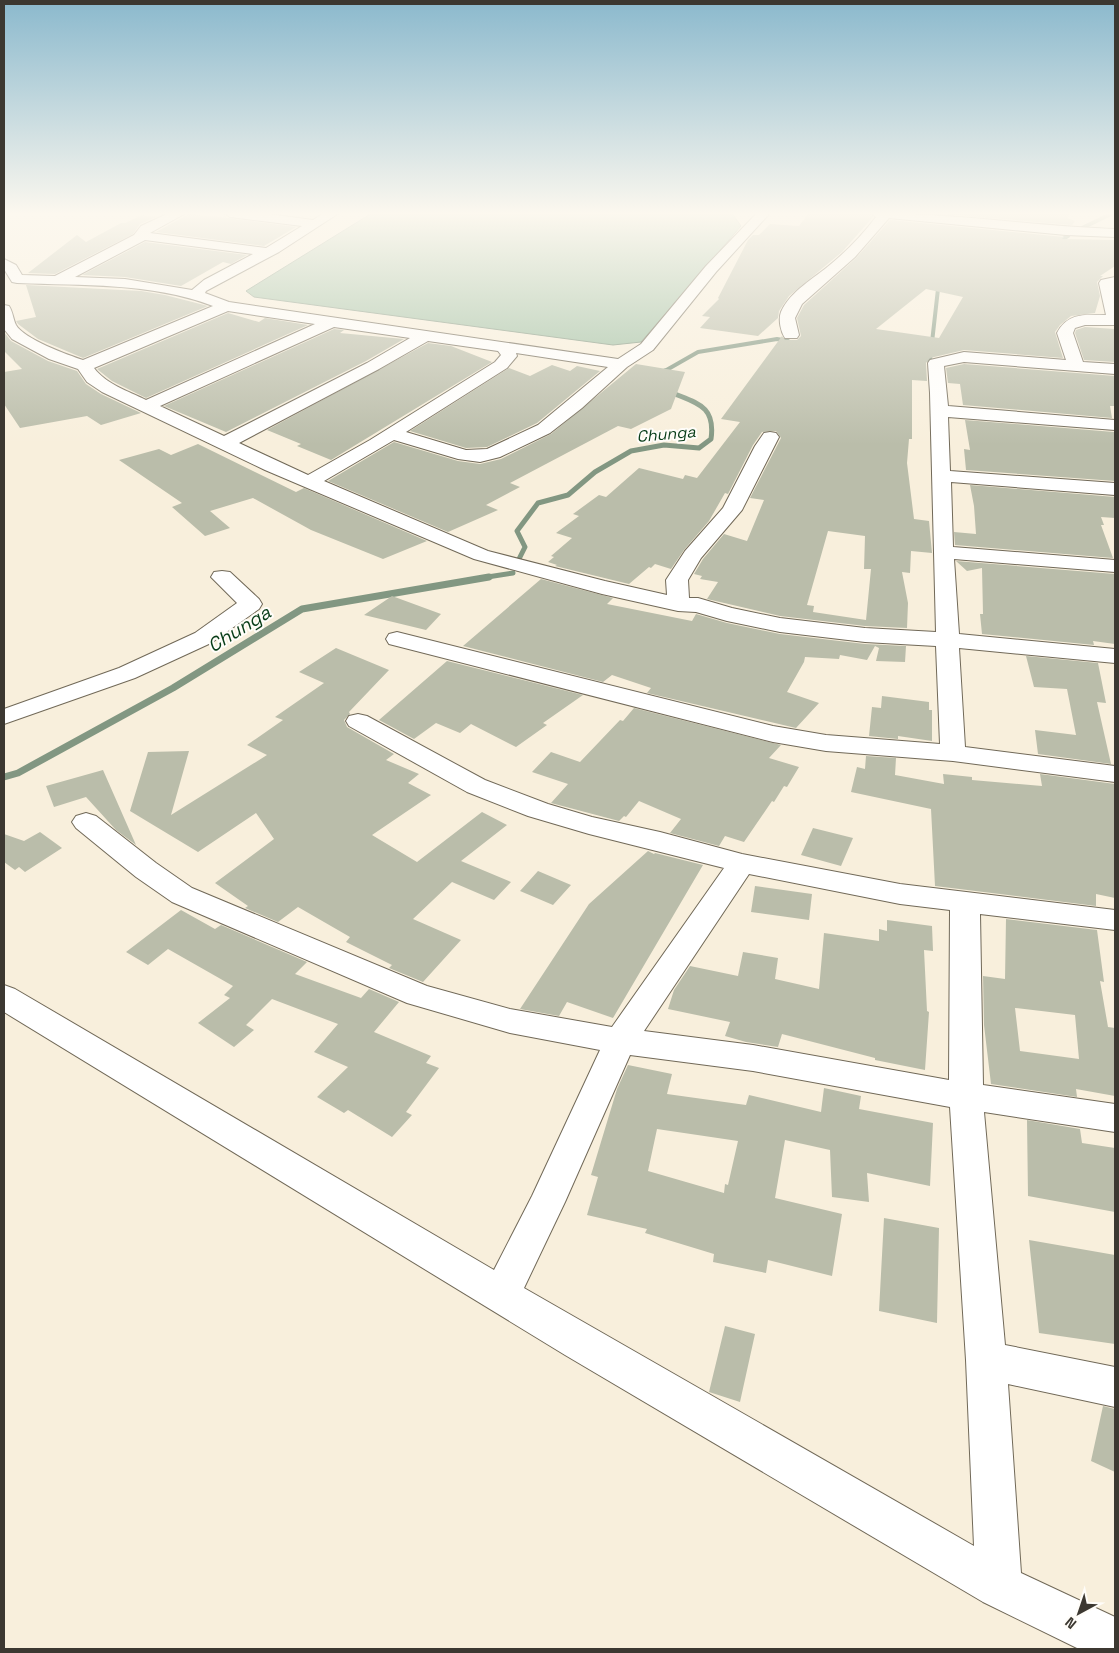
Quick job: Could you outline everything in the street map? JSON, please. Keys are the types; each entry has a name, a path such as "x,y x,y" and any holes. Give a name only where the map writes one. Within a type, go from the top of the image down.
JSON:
{"street":[{"path":"27,290 11,295 9,326 18,336 55,356 84,366 93,378 108,388 146,406 309,482 481,555 575,580 780,625 1115,656"},
{"path":"168,290 197,295 226,306 423,337 504,346 621,364"},
{"path":"197,295 199,290"},
{"path":"391,433 465,455 480,456 493,453 544,429 576,404 621,364 647,347 694,290"},
{"path":"791,335 787,318 789,312 807,290"},
{"path":"1076,366 1065,333 1069,325 1082,320 1115,320 1108,290"},
{"path":"84,366 226,306"},
{"path":"146,406 331,323"},
{"path":"225,443 364,371 423,337"},
{"path":"309,482 376,444 501,365 509,356 504,346"},
{"path":"953,754 943,552 940,411 936,363 964,357 994,358 1115,369"},
{"path":"940,411 1115,424"},
{"path":"678,604 677,580 692,555 732,510 770,437"},
{"path":"942,476 1115,489"},
{"path":"943,552 1115,566"},
{"path":"4,717 127,673 203,638 251,604 222,577"},
{"path":"397,639 773,734 826,743 953,754 1115,774"},
{"path":"358,721 476,786 508,799 588,825 669,843 742,863 900,894 1115,920"},
{"path":"86,822 146,870 182,895 409,991 510,1021 620,1042 753,1058 966,1096 1115,1118"},
{"path":"500,1295 547,1202 620,1042 742,863"},
{"path":"965,902 966,1096 986,1360 999,1586"},
{"path":"4,997 500,1295 999,1586 1115,1642"},
{"path":"986,1360 1115,1387"}],"shaded area":[{"path":"686,290 641,342 613,345 254,297 246,291"}],"building":[{"path":"28,290 141,291 208,306 83,358 38,339 16,321 36,317"},
{"path":"722,290 796,290 789,296 779,311 778,318 758,336 700,328 710,317 702,316 718,298"},
{"path":"820,290 925,290 876,329 939,338 963,297 931,290 1099,290 1100,296 1095,313 1071,316 1055,332 1063,358 964,350 930,358 926,363 927,381 912,380 912,439 909,439 907,463 914,519 929,521 932,553 911,551 910,573 902,572 908,603 907,628 865,626 780,616 707,599 718,582 700,579 702,576 694,574 703,559 724,534 747,541 764,500 750,498 781,438 776,431 762,432 753,445 728,494 725,493 709,521 684,550 671,569 655,564 629,584 555,566 557,565 548,562 554,557 551,556 572,538 556,533 579,516 573,514 599,495 606,497 639,468 683,479 685,475 697,478 740,422 721,419 782,336 785,340 797,340 801,336 797,318 804,305","holes":["828,531 865,536 864,569 871,569 866,620 813,612 814,606 807,605"]},
{"path":"228,313 259,322 265,318 308,325 146,398 112,381 97,369"},
{"path":"1085,327 1115,329 1115,362 1084,360 1075,333 1076,330"},
{"path":"334,329 344,330 340,333 404,339 366,361 226,432 164,406"},
{"path":"4,332 11,341 48,361 77,371 86,384 101,394 141,413 101,425 87,416 20,428 4,404 4,372 22,369 4,351"},
{"path":"428,343 451,346 492,362 331,460 297,446 301,444 267,430"},
{"path":"636,364 685,372 671,409 631,429 618,426 510,483 520,487 486,505 498,510 448,532 328,481 394,442 458,461 480,464 501,459 551,434"},
{"path":"964,364 1115,376 1115,406 1110,406 1112,418 963,405 960,384 948,383 946,368"},
{"path":"552,365 570,371 577,366 600,371 537,423 487,447 466,448 410,431 509,368 530,376"},
{"path":"965,420 1114,432 1115,481 966,470 964,449 970,450"},
{"path":"198,444 296,492 304,488 427,541 383,559 311,530 253,498 210,511 230,528 205,536 172,507 182,503 119,460 159,449 171,455"},
{"path":"970,485 1115,497 1115,518 1101,517 1104,525 1101,525 1113,558 955,545 954,532 976,534"},
{"path":"956,561 1115,574 1115,644 1093,641 1094,645 982,634 980,614 983,614 982,568 967,571"},
{"path":"541,579 613,598 607,604 692,621 696,614 727,623 780,634 865,644 906,646 905,662 876,661 879,648 875,646 867,660 840,655 839,659 805,657 787,692 819,703 796,728 647,693 651,688 612,675 603,682 463,646"},
{"path":"392,596 441,614 426,630 364,615"},
{"path":"336,648 389,670 349,712 350,714 344,720 347,727 394,754 386,760 419,774 408,783 431,795 372,835 417,862 482,812 507,825 461,861 511,882 494,900 452,882 413,919 461,940 423,982 389,968 392,965 346,942 350,937 298,907 278,922 245,908 248,906 215,883 274,839 256,813 198,852 130,811 148,752 189,751 171,815 267,755 247,745 283,720 275,717 324,683 299,672"},
{"path":"1026,656 1098,663 1106,703 1097,702 1111,764 1038,754 1035,730 1076,735 1067,689 1034,687"},
{"path":"447,661 583,695 543,723 547,725 516,747 471,724 460,733 436,723 414,739 379,720"},
{"path":"882,696 929,702 929,710 932,710 932,741 898,736 898,739 869,736 872,707 881,708"},
{"path":"634,708 781,745 769,758 799,767 787,787 784,786 774,802 772,801 744,842 725,836 719,846 670,833 681,819 639,801 626,817 624,816 619,821 551,803 568,784 532,772 551,752 580,762"},
{"path":"866,756 896,758 895,775 944,784 943,774 972,777 972,780 1042,786 1040,774 1115,784 1115,898 1096,894 1096,906 935,886 931,809 851,792 857,767 865,769"},
{"path":"103,770 136,845 116,830 86,797 54,807 46,786"},
{"path":"813,828 853,838 841,866 801,855"},
{"path":"40,832 62,848 25,872 19,867 15,870 4,862 4,834 24,841"},
{"path":"648,851 703,865 613,1018 567,1002 559,1016 520,1009 589,904"},
{"path":"538,871 571,885 553,905 520,891"},
{"path":"755,886 812,894 809,920 751,912"},
{"path":"181,910 215,929 221,925 307,962 295,974 361,998 369,989 399,1002 374,1032 431,1056 426,1063 439,1068 406,1112 412,1115 392,1137 348,1110 344,1113 317,1097 348,1067 314,1052 338,1024 272,999 246,1025 254,1030 234,1047 198,1023 230,998 224,995 233,986 168,949 148,965 126,952"},
{"path":"1006,919 1097,930 1104,982 1100,981 1108,1027 1115,1028 1115,1096 1076,1089 1077,1097 991,1084 984,1025 983,976 1005,979","holes":["1015,1008 1075,1015 1079,1059 1020,1051"]},
{"path":"887,920 932,926 933,951 924,950 927,1011 929,1012 925,1070 875,1060 875,1058 782,1034 778,1047 746,1042 725,1036 730,1022 668,1009 674,990 690,966 738,976 743,952 778,958 775,979 819,989 824,933 879,941 879,929 887,931"},
{"path":"628,1065 672,1074 667,1094 746,1105 749,1095 821,1112 824,1088 861,1096 859,1109 933,1123 930,1186 867,1173 869,1202 832,1197 830,1150 785,1140 775,1198 842,1214 832,1276 768,1260 766,1273 713,1262 714,1254 645,1233 647,1229 587,1215 598,1177 591,1175 617,1089","holes":["657,1129 738,1141 728,1185 725,1184 724,1193 648,1171"]},
{"path":"1027,1120 1080,1129 1082,1143 1115,1148 1115,1212 1028,1196"},
{"path":"884,1218 939,1228 937,1323 879,1311"},
{"path":"1029,1240 1115,1255 1115,1344 1039,1333"},
{"path":"725,1326 755,1334 740,1402 709,1392"},
{"path":"1103,1406 1115,1409 1115,1472 1091,1461"}],"waterway":[{"name":"Chunga","path":"918,358 930,360 938,290"},
{"name":"Chunga","path":"663,372 698,352 777,339 788,341"},
{"name":"Chunga","path":"660,374 665,371"},
{"name":"Chunga","path":"517,563 525,547 517,531 538,503 568,495 595,472 631,451 664,445 699,448 711,439 712,427 707,412 695,402 668,391"},
{"name":"Chunga","path":"481,578 513,573"},
{"name":"Chunga","path":"4,777 18,773 173,688 302,609 489,577"}]}
